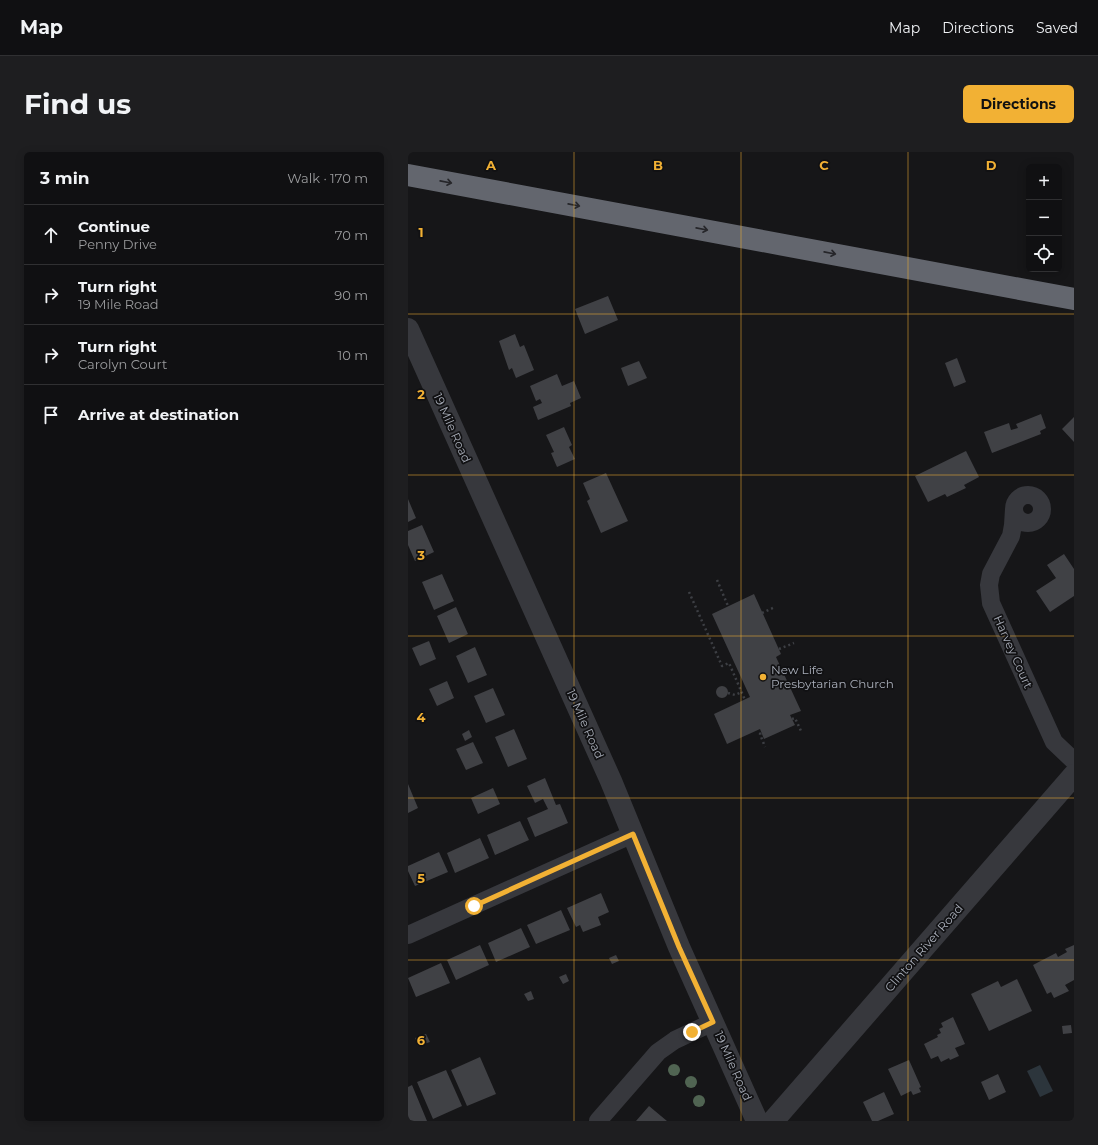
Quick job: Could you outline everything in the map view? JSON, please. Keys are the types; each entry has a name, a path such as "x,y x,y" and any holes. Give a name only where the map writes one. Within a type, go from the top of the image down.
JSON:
{"highway":[{"path":"408,175 1074,299"}],"street":[{"name":"19 Mile Road","path":"408,329 608,774 679,947 757,1121"},
{"path":"1030,494 1038,498 1041,502 1043,512 1038,520 1011,536 1014,509 1017,500 1020,497 1030,494"},
{"path":"1014,509 1014,514 1020,521 1029,524 1034,523"},
{"name":"Harvey Court","path":"1011,536 991,574 989,585 991,603 1054,742 1074,761"},
{"name":"Clinton River Road","path":"773,1121 1074,775"},
{"path":"408,935 633,834"},
{"path":"598,1121 662,1049 675,1040 713,1022"}],"path":[{"path":"717,580 728,606"},
{"path":"689,592 722,666 729,663 745,700"},
{"path":"762,612 775,607"},
{"path":"779,649 794,643"},
{"path":"728,694 735,695 742,692"},
{"path":"792,719 795,718 801,731"},
{"path":"761,733 760,734 766,747"}],"shaded area":[{"path":"1040,1065 1053,1091 1040,1097 1027,1071"}],"building":[{"path":"608,296 618,320 585,334 575,309"},
{"path":"515,334 520,347 524,345 534,370 516,378 512,368 509,370 499,341"},
{"path":"957,358 966,382 954,387 945,363"},
{"path":"639,361 647,378 628,386 621,368"},
{"path":"557,374 562,386 574,381 581,398 570,403 571,406 538,420 533,407 542,403 540,399 536,401 530,386"},
{"path":"1041,414 1046,428 1040,431 1041,434 992,453 984,432 1009,423 1011,430 1018,428 1016,424"},
{"path":"1074,417 1074,442 1062,429"},
{"path":"564,427 572,445 569,447 575,459 557,467 551,453 554,452 546,435"},
{"path":"966,451 979,477 964,485 966,488 947,497 945,494 928,502 915,476"},
{"path":"606,473 628,521 601,533 587,501 590,499 583,483"},
{"path":"408,499 416,518 408,522"},
{"path":"422,525 434,552 415,561 408,545 408,531"},
{"path":"1064,554 1074,569 1074,596 1050,612 1036,591 1056,578 1047,565"},
{"path":"442,574 454,601 434,610 422,582"},
{"name":"New Life Presbytarian Church","path":"754,594 781,654 776,657 801,711 790,715 795,725 764,739 760,729 727,744 714,714 750,697 712,614"},
{"path":"456,607 468,634 449,643 437,616"},
{"path":"429,641 436,659 420,666 412,648"},
{"path":"475,647 487,675 468,683 456,656"},
{"path":"447,681 454,698 437,706 429,689"},
{"path":"720,686 724,686 728,692 724,698 720,698 716,694 716,690"},
{"path":"493,688 505,715 486,723 474,696"},
{"path":"514,729 527,759 508,767 495,737"},
{"path":"469,730 472,737 465,741 462,734"},
{"path":"473,742 483,763 466,770 456,749"},
{"path":"545,778 556,805 560,804 568,823 535,837 527,818 548,809 543,799 535,803 527,786"},
{"path":"408,784 418,808 408,813"},
{"path":"493,788 500,804 478,814 471,798"},
{"path":"520,821 529,840 495,855 487,835"},
{"path":"480,838 489,858 455,873 447,853"},
{"path":"439,852 448,872 415,886 408,871 408,866"},
{"path":"601,893 609,912 598,917 601,925 583,932 580,925 576,927 567,908"},
{"path":"561,910 570,930 536,944 527,925"},
{"path":"521,928 530,947 496,962 488,943"},
{"path":"480,945 489,965 456,980 447,960"},
{"path":"1074,945 1074,980 1065,985 1069,991 1054,998 1051,992 1047,994 1033,965 1056,953 1058,957 1067,952 1065,949"},
{"path":"616,955 619,961 612,964 609,958"},
{"path":"441,963 450,983 416,997 408,978"},
{"path":"566,974 569,981 563,984 559,977"},
{"path":"1017,979 1032,1011 989,1031 971,994 998,981 1001,987"},
{"path":"531,991 534,999 528,1001 524,994"},
{"path":"953,1017 965,1044 955,1048 959,1056 950,1060 949,1058 941,1062 938,1056 931,1059 924,1044 938,1037 937,1035 941,1033 939,1029 943,1027 941,1023"},
{"path":"1071,1025 1072,1033 1063,1034 1062,1026"},
{"path":"426,1034 430,1042 418,1046 415,1038"},
{"path":"480,1057 496,1094 467,1106 451,1070"},
{"path":"909,1060 921,1087 919,1088 921,1092 913,1095 911,1091 901,1096 888,1069"},
{"path":"446,1070 462,1106 433,1119 417,1082"},
{"path":"998,1074 1006,1092 989,1100 981,1082"},
{"path":"412,1085 427,1121 408,1121 408,1087"},
{"path":"884,1092 894,1114 878,1121 872,1121 863,1102"},
{"path":"649,1106 667,1121 636,1121"}],"place":[{"name":"New Life Presbytarian Church","path":"763,677"}],"route":[{"path":"474,906 633,834 679,947 713,1022 692,1032"}]}
